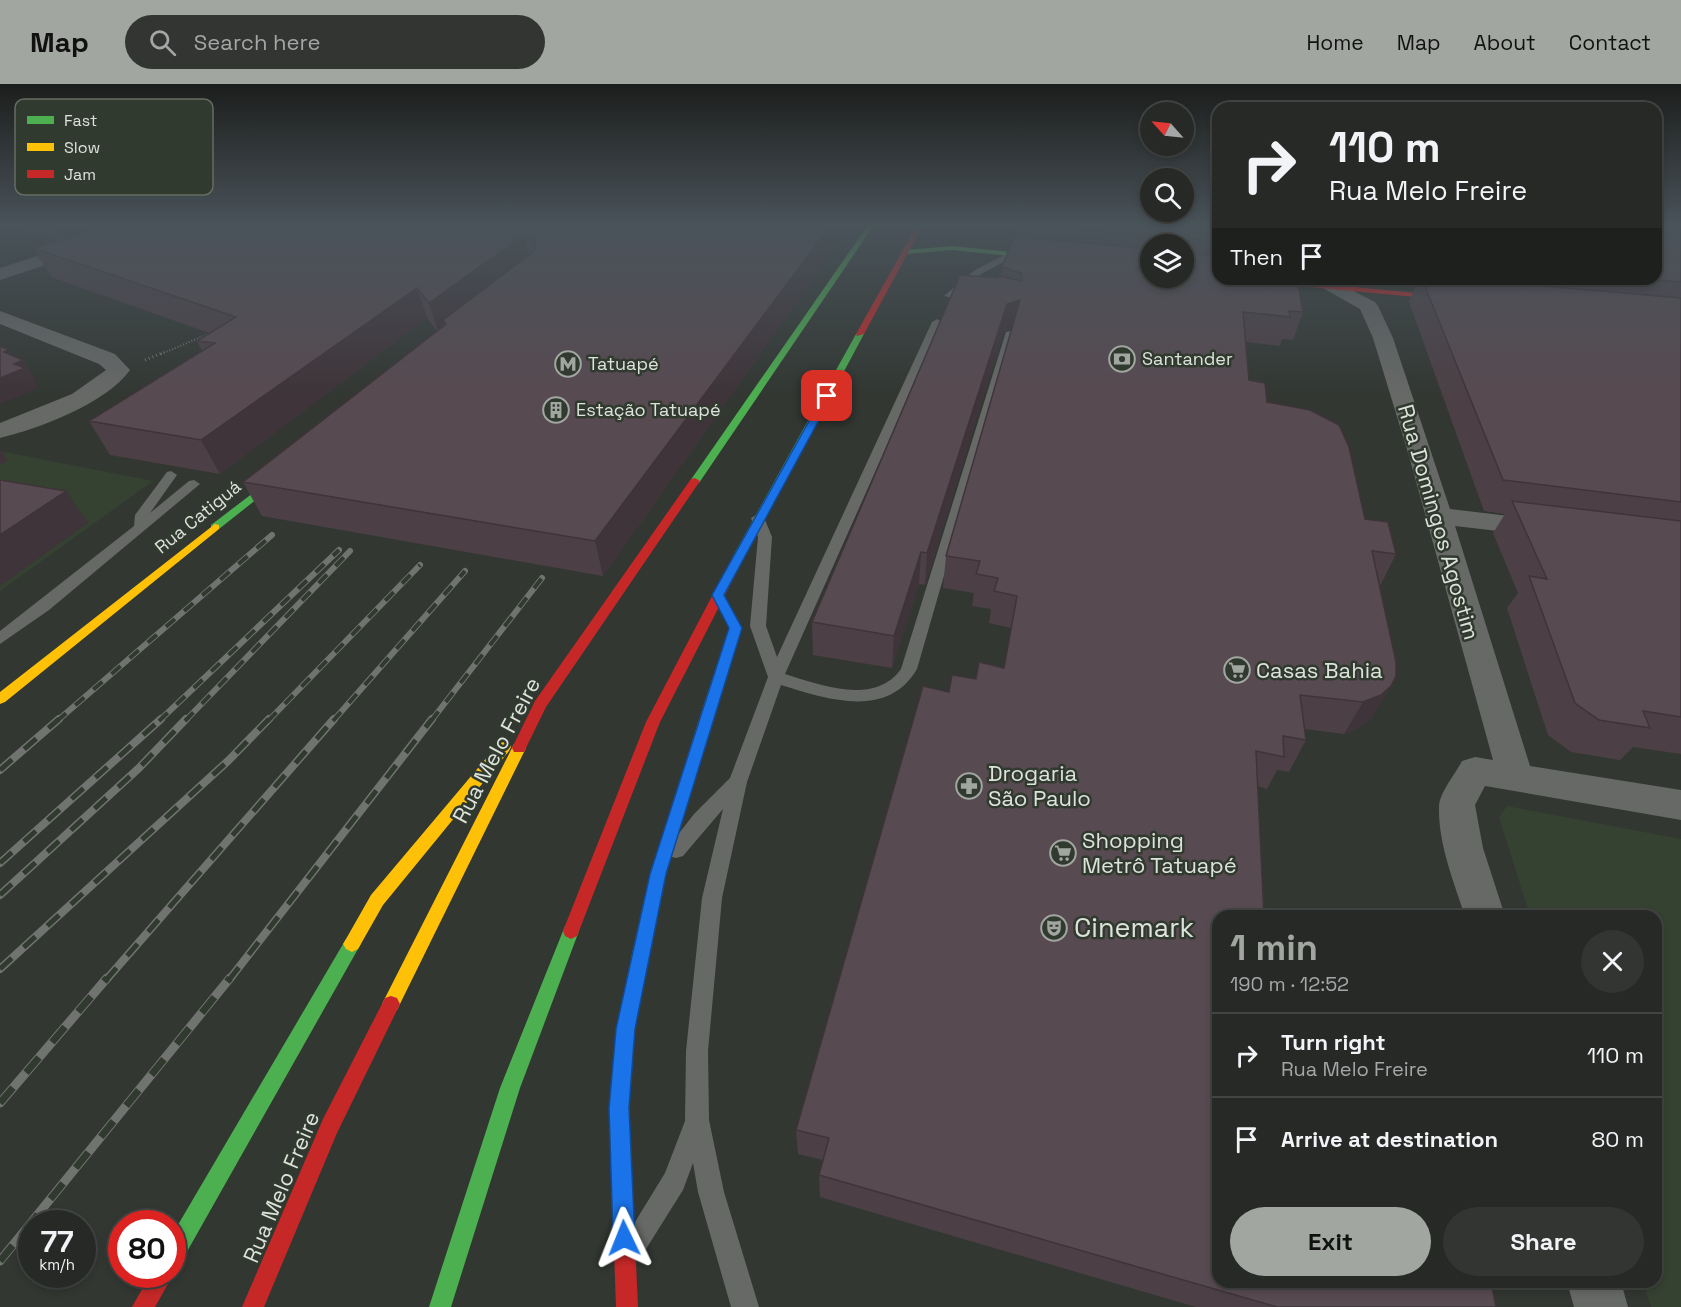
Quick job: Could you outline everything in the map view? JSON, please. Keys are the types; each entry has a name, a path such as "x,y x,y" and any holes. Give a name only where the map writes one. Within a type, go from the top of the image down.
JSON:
{"main road":[{"name":"Rua Melo Freire","path":"253,1307 330,1126 540,705 832,282"},
{"path":"440,1307 510,1088 648,733 758,518 889,282"},
{"path":"1335,285 1471,300"},
{"name":"Rua Catiguá","path":"0,699 301,459"},
{"path":"627,1307 619,1108 625,1029 658,874 735,628 718,595"},
{"path":"186,1232 376,900 540,705"},
{"path":"143,1307 154,1288"}],"street":[{"name":"Rua Domingos Agostim","path":"1328,285 1368,306 1383,338 1438,516 1500,734 1515,776"},
{"path":"0,317 108,358 119,370 112,379 95,390 0,431"},
{"path":"1438,516 1565,531"},
{"path":"1483,910 1464,848 1457,805 1475,771 1681,805"},
{"path":"1596,1288 1601,1307"}],"lane":[{"path":"966,282 949,296 966,294"},
{"path":"745,1307 711,1192 697,1120 698,1051 712,898 738,782 776,677 937,322"},
{"path":"776,677 825,692 851,695 872,694 897,685 909,669 1011,332"},
{"path":"141,528 142,515 171,475"},
{"path":"0,639 44,608 194,484"},
{"path":"758,518 765,537 758,626 776,677"},
{"path":"658,874 701,819 738,782"},
{"path":"625,1260 674,1181 697,1120"}],"path":[{"path":"119,370 218,330"}],"shaded area":[{"path":"0,451 153,481 0,591"},
{"path":"1507,806 1681,839 1681,1307 1651,1307 1645,1288 1662,1288 1662,910 1528,910 1499,817"}],"building":[{"name":"Estação Tatuapé","path":"133,282 458,282 429,303 417,288 201,440 89,421 215,343 197,341 236,317"},
{"name":"Estação Tatuapé","path":"493,282 788,282 595,541 243,482 446,324 443,320"},
{"name":"Shopping Metrô Tatuapé","path":"957,282 1140,282 1140,288 1194,288 1194,282 1212,282 1212,285 1298,285 1303,312 1289,311 1290,317 1243,312 1249,380 1265,383 1267,402 1310,410 1339,425 1349,447 1365,519 1388,522 1396,554 1372,551 1396,662 1396,676 1391,686 1381,695 1363,702 1300,695 1306,740 1283,736 1284,757 1256,751 1264,910 1212,910 1212,1288 1492,1288 1496,1307 1277,1307 819,1175 829,1138 796,1130 923,686 949,692 952,675 976,679 979,662 1004,668 1017,596 994,591 998,578 976,574 980,561 946,556 1020,300 1007,304 927,553 921,552 894,636 812,622"},
{"path":"1424,285 1533,285 1681,298 1681,502 1503,480"},
{"path":"0,346 9,350 4,352 23,360 14,364 25,368 0,378"},
{"path":"0,480 66,491 0,535"},
{"path":"1512,501 1681,521 1681,717 1643,711 1650,728 1599,720 1575,703 1529,576 1547,579"}],"railway":[{"path":"57,721 272,535"},
{"path":"159,721 339,550"},
{"path":"185,721 350,551"},
{"path":"268,721 420,565"},
{"path":"333,721 465,571"},
{"path":"431,721 542,578"},
{"path":"0,770 59,719"},
{"path":"0,863 161,719"},
{"path":"0,895 139,768 186,719"},
{"path":"0,969 229,760 269,719"},
{"path":"106,980 334,719"},
{"path":"229,980 432,719"},
{"path":"0,1103 107,978"},
{"path":"0,1261 230,978"}],"traffic: fast":[{"path":"695,481 832,282"},
{"path":"738,558 860,334"},
{"path":"215,527 287,470"},
{"path":"715,692 735,628 718,595"},
{"path":"440,1307 510,1088 571,931"},
{"path":"186,1232 352,944"}],"traffic: slow":[{"path":"0,699 215,527"},
{"path":"640,959 658,874 715,692"},
{"path":"352,944 377,900 504,747"},
{"path":"391,1004 519,748"}],"traffic: jam":[{"path":"860,334 889,282"},
{"path":"1310,285 1458,299"},
{"path":"519,748 540,705 695,481"},
{"path":"571,931 653,722 738,558"},
{"path":"627,1307 619,1108 625,1029 640,959"},
{"path":"253,1307 330,1126 391,1004"},
{"path":"143,1307 154,1288"}],"place":[{"name":"Santander","path":"1122,359"},
{"name":"Tatuapé","path":"568,364"},
{"name":"Estação Tatuapé","path":"556,410"},
{"name":"Casas Bahia","path":"1237,670"},
{"name":"Drogaria São Paulo","path":"969,786"},
{"name":"Shopping Metrô Tatuapé","path":"1063,853"},
{"name":"Cinemark","path":"1054,928"}],"route":[{"path":"624,1238 619,1108 625,1029 658,874 735,628 718,595 758,518 827,396"}]}
